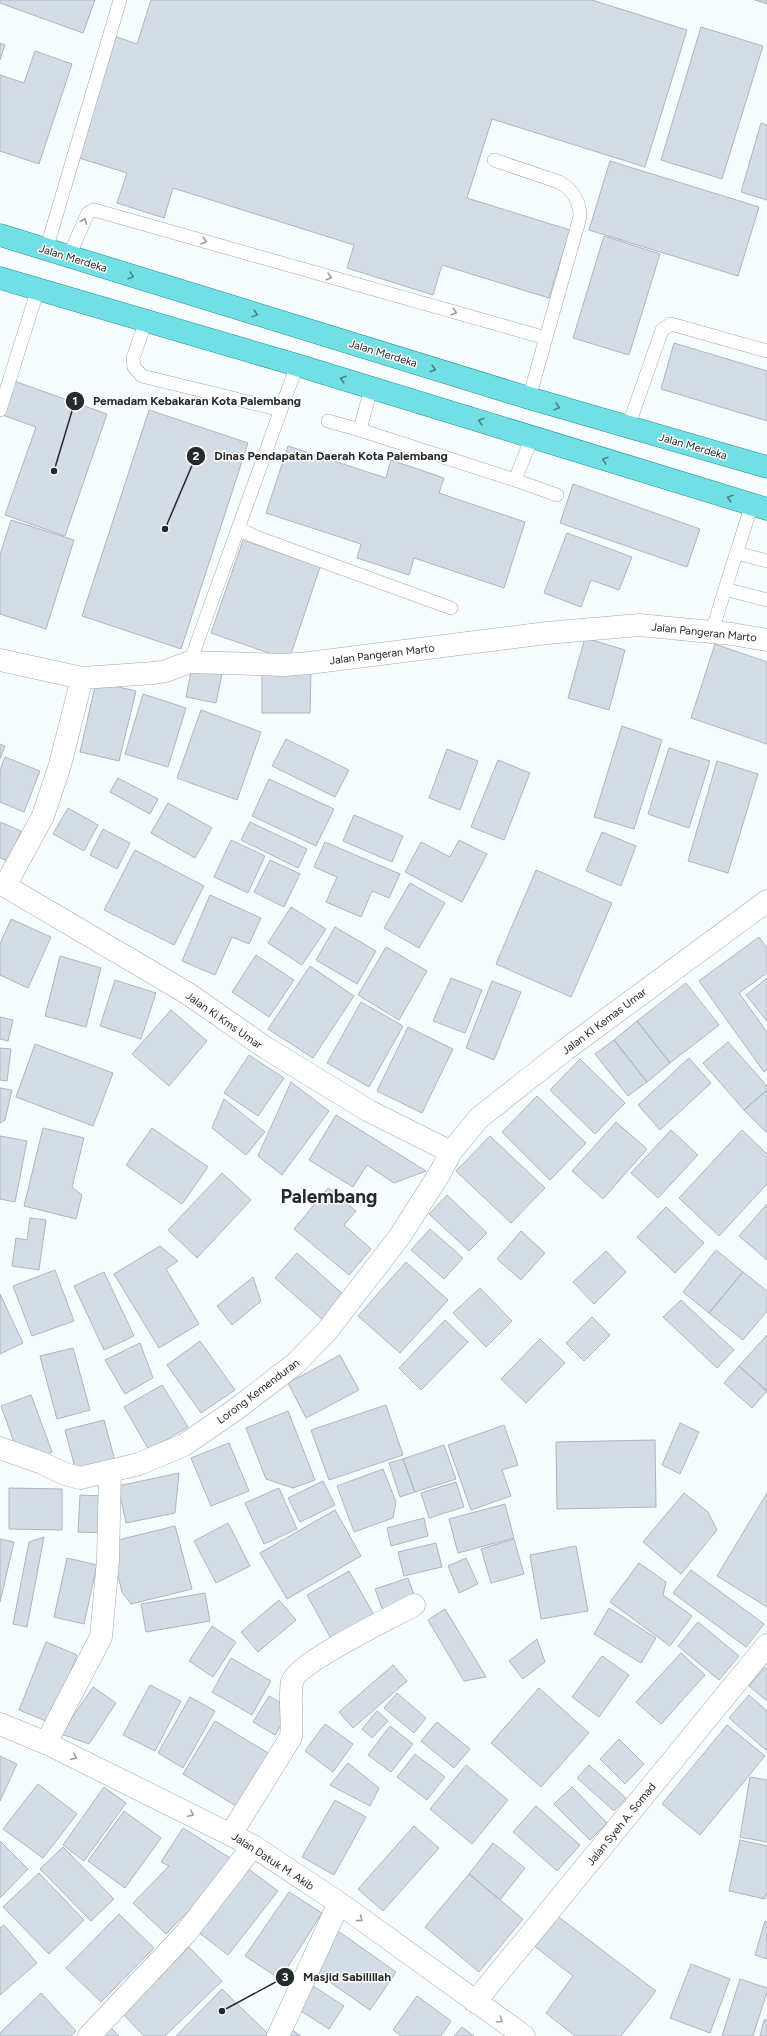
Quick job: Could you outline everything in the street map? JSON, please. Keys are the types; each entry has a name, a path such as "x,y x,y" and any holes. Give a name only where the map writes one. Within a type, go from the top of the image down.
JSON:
{"main road":[{"name":"Jalan Merdeka","path":"0,235 529,398 767,467"},
{"path":"0,278 297,365 760,507"}],"street":[{"name":"Jalan Pangeran Marto","path":"0,660 82,678 154,673 166,671 190,662 285,665 309,663 547,633 639,625 712,632 767,640"},
{"path":"2,885 43,816 60,764 82,678"},
{"name":"Jalan Ki Kms Umar","path":"2,885 65,920 187,993 266,1048 369,1111 451,1152"},
{"name":"Jalan KI Kemas Umar","path":"451,1152 485,1113 565,1050 767,901"},
{"name":"Lorong Kemenduran","path":"0,1448 80,1478 139,1464 184,1445 235,1410 296,1364 327,1331 400,1236 440,1173 451,1152"},
{"path":"46,1743 101,1637 108,1560 110,1471"},
{"path":"231,1834 291,1737 293,1721 292,1681 298,1674 333,1649 414,1605"},
{"name":"Jalan Syeh A. Somad","path":"475,2002 767,1645"},
{"name":"Jalan Datuk M. Akib","path":"0,1724 46,1743 231,1834 252,1846 339,1904 524,2036"},
{"path":"89,2036 186,1933 252,1846"},
{"path":"278,2036 339,1904"}],"lane":[{"path":"46,250 120,0"},
{"path":"494,160 559,182 569,188 574,194 580,208 580,217 529,398"},
{"path":"69,256 88,213 94,210 546,338"},
{"path":"0,410 38,290"},
{"path":"146,321 133,358 134,367 142,376 281,410"},
{"path":"628,427 659,337 662,330 666,326 671,324 767,351"},
{"path":"190,662 297,365"},
{"path":"360,430 371,388"},
{"path":"328,421 557,494"},
{"path":"515,480 532,437"},
{"path":"712,632 737,553 760,507"},
{"path":"239,529 256,537 451,608"},
{"path":"737,553 767,561"},
{"path":"725,589 767,600"}],"building":[{"path":"0,0 95,0 83,33 0,3"},
{"path":"151,0 592,0 687,30 645,167 492,119 467,198 570,230 549,298 442,265 433,295 347,268 354,245 173,188 164,218 117,203 127,173 76,157 114,36 137,44"},
{"path":"755,0 767,0 767,4"},
{"path":"701,27 763,46 722,179 661,160"},
{"path":"0,43 5,45 0,60"},
{"path":"35,51 72,64 39,164 0,151 0,75 24,83"},
{"path":"761,123 767,125 767,200 741,192"},
{"path":"610,161 759,207 738,276 589,230"},
{"path":"604,236 660,254 629,355 573,338"},
{"path":"674,343 767,371 767,421 661,389"},
{"path":"14,381 107,414 65,536 5,515 36,427 2,415"},
{"path":"149,410 248,443 181,649 82,616"},
{"path":"288,446 386,478 391,460 444,478 439,493 525,522 504,588 414,558 409,575 357,558 361,544 266,513"},
{"path":"573,484 700,529 687,567 560,523"},
{"path":"11,520 74,540 46,629 0,614 0,555"},
{"path":"567,533 632,557 619,590 591,580 581,607 544,593"},
{"path":"243,540 320,567 289,660 211,633"},
{"path":"585,638 625,650 609,710 568,698"},
{"path":"715,644 767,662 767,744 691,718"},
{"path":"192,667 222,674 216,703 186,697"},
{"path":"262,672 311,672 310,713 262,713"},
{"path":"96,682 136,691 119,761 80,752"},
{"path":"143,694 186,708 168,767 125,754"},
{"path":"201,710 261,732 237,800 177,778"},
{"path":"622,726 662,740 634,829 594,817"},
{"path":"286,739 349,770 335,797 272,766"},
{"path":"0,744 5,746 0,759"},
{"path":"669,748 710,761 689,828 648,814"},
{"path":"447,749 478,761 460,810 429,798"},
{"path":"5,757 40,771 24,812 0,802 0,770"},
{"path":"498,760 530,773 504,840 471,827"},
{"path":"717,761 758,774 728,873 688,861"},
{"path":"118,778 158,799 150,814 110,792"},
{"path":"269,779 334,809 316,846 252,816"},
{"path":"168,803 212,828 195,858 151,833"},
{"path":"68,808 98,825 84,851 53,834"},
{"path":"354,815 403,836 392,862 343,841"},
{"path":"0,822 21,831 8,861 0,858"},
{"path":"250,822 307,849 298,868 241,840"},
{"path":"103,829 130,843 117,869 90,855"},
{"path":"602,832 636,846 621,886 586,871"},
{"path":"231,840 265,856 248,893 214,877"},
{"path":"459,840 487,854 462,902 405,872 421,842 450,857"},
{"path":"325,842 400,874 389,898 372,891 361,917 326,902 337,877 314,867"},
{"path":"135,850 204,886 174,945 104,910"},
{"path":"270,860 300,874 284,907 254,892"},
{"path":"536,870 612,903 571,997 496,964"},
{"path":"410,883 445,903 419,948 384,928"},
{"path":"210,895 261,918 249,944 232,937 215,975 182,961"},
{"path":"291,907 326,929 302,965 268,943"},
{"path":"11,919 51,937 28,988 0,975 0,944"},
{"path":"335,927 376,951 357,984 316,960"},
{"path":"759,937 767,948 767,973 739,993 767,1032 767,1070 764,1072 699,981"},
{"path":"386,947 427,971 399,1020 358,995"},
{"path":"256,955 294,980 269,1017 232,992"},
{"path":"60,956 101,968 86,1027 45,1016"},
{"path":"310,966 354,996 313,1058 268,1029"},
{"path":"451,978 482,990 465,1033 433,1021"},
{"path":"767,978 767,1021 746,995"},
{"path":"115,980 156,993 141,1039 100,1026"},
{"path":"492,981 521,992 494,1060 466,1048"},
{"path":"686,983 719,1025 670,1063 637,1021"},
{"path":"361,1002 403,1026 369,1087 327,1063"},
{"path":"171,1010 207,1041 169,1086 132,1054"},
{"path":"0,1017 13,1020 8,1041 0,1039"},
{"path":"637,1021 670,1063 647,1082 614,1040"},
{"path":"408,1027 453,1049 422,1113 377,1091"},
{"path":"614,1040 647,1082 628,1096 595,1054"},
{"path":"728,1042 767,1086 767,1090 744,1110 703,1063"},
{"path":"35,1044 113,1073 93,1126 16,1097"},
{"path":"0,1048 11,1049 7,1081 0,1080"},
{"path":"249,1055 284,1078 258,1116 224,1093"},
{"path":"689,1058 711,1083 660,1130 638,1105"},
{"path":"580,1059 625,1103 595,1134 550,1090"},
{"path":"291,1082 329,1111 282,1175 258,1156"},
{"path":"0,1088 12,1090 5,1120 0,1123"},
{"path":"767,1090 767,1133 744,1110"},
{"path":"537,1096 586,1143 550,1180 502,1132"},
{"path":"224,1099 265,1132 246,1155 212,1128"},
{"path":"336,1115 426,1171 394,1183 367,1165 353,1187 309,1160"},
{"path":"616,1122 647,1149 603,1199 572,1171"},
{"path":"43,1128 84,1138 72,1187 82,1195 76,1219 24,1206"},
{"path":"152,1128 208,1167 182,1204 126,1165"},
{"path":"671,1130 698,1155 658,1198 631,1173"},
{"path":"742,1130 767,1154 767,1184 719,1236 679,1198"},
{"path":"0,1136 27,1141 15,1202 0,1199"},
{"path":"490,1136 545,1188 511,1223 456,1171"},
{"path":"222,1173 251,1200 197,1258 168,1230"},
{"path":"328,1188 356,1211 344,1225 371,1249 349,1275 294,1229"},
{"path":"447,1195 487,1233 469,1251 429,1214"},
{"path":"767,1204 767,1260 739,1236"},
{"path":"666,1207 704,1243 675,1273 637,1237"},
{"path":"30,1218 46,1220 39,1270 12,1266 16,1238 27,1240"},
{"path":"430,1229 463,1258 444,1279 411,1250"},
{"path":"521,1231 545,1253 521,1280 497,1259"},
{"path":"160,1246 178,1261 166,1269 199,1324 159,1348 114,1274"},
{"path":"716,1250 743,1272 709,1313 683,1292"},
{"path":"606,1251 626,1272 594,1304 573,1282"},
{"path":"297,1253 345,1296 324,1321 275,1278"},
{"path":"406,1262 448,1300 400,1353 358,1316"},
{"path":"55,1270 74,1321 32,1336 13,1286"},
{"path":"104,1272 134,1336 104,1350 74,1286"},
{"path":"743,1272 767,1291 767,1311 743,1340 709,1313"},
{"path":"253,1277 261,1301 232,1325 217,1306"},
{"path":"480,1288 512,1321 486,1347 453,1313"},
{"path":"0,1294 23,1343 0,1354"},
{"path":"681,1300 734,1350 717,1368 663,1317"},
{"path":"592,1317 610,1335 584,1361 566,1343"},
{"path":"445,1320 468,1342 421,1390 399,1368"},
{"path":"767,1335 767,1391 739,1366"},
{"path":"540,1339 565,1363 526,1403 501,1379"},
{"path":"200,1341 235,1390 201,1413 167,1365"},
{"path":"140,1343 153,1378 125,1394 105,1360"},
{"path":"73,1348 90,1410 57,1419 40,1356"},
{"path":"340,1355 359,1390 306,1418 288,1383"},
{"path":"739,1366 767,1391 752,1408 724,1383"},
{"path":"162,1385 188,1427 149,1450 124,1407"},
{"path":"31,1395 52,1452 39,1457 16,1448 1,1406"},
{"path":"386,1405 403,1455 329,1480 311,1430"},
{"path":"288,1411 315,1480 293,1488 266,1479 246,1428"},
{"path":"104,1420 115,1461 76,1471 65,1430"},
{"path":"680,1423 699,1432 680,1474 662,1465"},
{"path":"504,1425 518,1465 502,1470 511,1496 471,1510 448,1445"},
{"path":"655,1440 656,1507 557,1509 556,1442"},
{"path":"229,1443 249,1491 211,1506 191,1458"},
{"path":"444,1445 456,1479 415,1492 403,1459"},
{"path":"403,1459 415,1492 400,1497 389,1463"},
{"path":"383,1469 396,1502 393,1518 354,1532 337,1486"},
{"path":"179,1473 175,1513 126,1523 118,1486"},
{"path":"323,1481 335,1505 300,1522 288,1498"},
{"path":"456,1482 464,1507 429,1518 421,1493"},
{"path":"9,1488 62,1489 62,1530 9,1529"},
{"path":"279,1488 297,1529 264,1544 245,1503"},
{"path":"684,1493 708,1512 717,1530 681,1574 643,1542"},
{"path":"767,1493 767,1607 717,1576"},
{"path":"80,1495 106,1496 105,1533 78,1532"},
{"path":"505,1504 514,1538 458,1553 449,1519"},
{"path":"335,1510 361,1556 287,1599 260,1553"},
{"path":"424,1518 428,1536 391,1546 387,1528"},
{"path":"228,1523 250,1566 216,1583 194,1541"},
{"path":"175,1526 192,1589 131,1604 122,1592 110,1542"},
{"path":"44,1537 27,1627 13,1624 29,1542"},
{"path":"0,1539 14,1542 0,1602"},
{"path":"514,1539 524,1574 491,1583 481,1549"},
{"path":"436,1543 442,1567 404,1576 398,1552"},
{"path":"576,1546 588,1611 541,1619 530,1555"},
{"path":"67,1558 97,1565 84,1624 54,1617"},
{"path":"466,1558 478,1584 459,1593 448,1566"},
{"path":"639,1563 666,1582 663,1595 692,1616 670,1646 610,1602"},
{"path":"691,1570 764,1624 746,1647 673,1593"},
{"path":"349,1571 378,1622 335,1646 307,1595"},
{"path":"408,1578 417,1603 384,1614 375,1589"},
{"path":"205,1593 210,1621 146,1632 141,1604"},
{"path":"279,1600 296,1620 258,1652 241,1632"},
{"path":"609,1608 656,1638 641,1663 594,1634"},
{"path":"445,1609 486,1677 464,1681 428,1620"},
{"path":"698,1622 739,1656 719,1680 678,1646"},
{"path":"212,1626 236,1642 213,1677 189,1661"},
{"path":"537,1639 545,1662 523,1679 509,1661"},
{"path":"46,1642 77,1655 51,1723 19,1710"},
{"path":"681,1653 705,1675 661,1724 636,1702"},
{"path":"602,1656 629,1675 599,1717 572,1697"},
{"path":"231,1658 271,1681 252,1715 212,1692"},
{"path":"393,1665 407,1681 353,1728 339,1712"},
{"path":"765,1667 767,1669 767,1701 749,1686"},
{"path":"150,1685 181,1701 155,1751 123,1735"},
{"path":"93,1687 116,1703 89,1744 61,1734"},
{"path":"539,1688 589,1733 541,1787 491,1743"},
{"path":"397,1693 426,1718 414,1733 384,1708"},
{"path":"749,1695 767,1711 767,1751 729,1718"},
{"path":"269,1696 291,1709 275,1735 253,1722"},
{"path":"190,1697 215,1711 183,1768 158,1753"},
{"path":"377,1711 388,1721 372,1738 362,1729"},
{"path":"215,1721 273,1756 241,1809 183,1774"},
{"path":"437,1722 470,1749 454,1768 421,1741"},
{"path":"325,1724 353,1744 333,1772 305,1751"},
{"path":"727,1725 765,1756 700,1835 662,1804"},
{"path":"390,1726 413,1744 391,1772 368,1755"},
{"path":"619,1739 644,1764 625,1784 600,1759"},
{"path":"415,1754 445,1777 427,1800 397,1777"},
{"path":"0,1756 17,1764 0,1801"},
{"path":"348,1763 379,1788 370,1806 330,1785"},
{"path":"466,1765 508,1800 472,1844 430,1809"},
{"path":"589,1765 626,1798 614,1811 577,1778"},
{"path":"750,1777 767,1780 767,1842 740,1837"},
{"path":"38,1784 77,1814 43,1858 3,1829"},
{"path":"104,1787 126,1803 84,1861 63,1845"},
{"path":"572,1787 607,1823 590,1840 554,1804"},
{"path":"335,1800 366,1817 334,1875 302,1857"},
{"path":"536,1806 580,1845 557,1871 513,1832"},
{"path":"124,1811 161,1838 125,1888 88,1861"},
{"path":"414,1826 439,1848 383,1911 358,1889"},
{"path":"183,1828 230,1858 207,1892 166,1934 133,1903 169,1866 161,1862"},
{"path":"740,1840 767,1846 767,1891 765,1899 729,1891"},
{"path":"0,1841 28,1869 0,1898"},
{"path":"493,1843 525,1868 500,1900 469,1874"},
{"path":"63,1847 114,1899 91,1921 40,1869"},
{"path":"246,1867 278,1891 228,1955 197,1931"},
{"path":"39,1873 84,1920 49,1954 3,1907"},
{"path":"469,1874 523,1919 479,1972 425,1927"},
{"path":"289,1892 322,1913 280,1979 245,1956"},
{"path":"119,1914 154,1948 101,2002 66,1968"},
{"path":"556,1915 656,1991 621,2036 575,2036 546,2013 573,1976 533,1945"},
{"path":"765,1921 767,1922 767,1959 755,1955"},
{"path":"4,1925 37,1963 0,1995 0,1928"},
{"path":"338,1931 396,1972 370,2010 311,1969"},
{"path":"189,1947 222,1981 165,2036 144,2036 121,2012"},
{"path":"691,1964 730,1979 710,2033 670,2018"},
{"path":"740,1979 767,1988 767,1992 753,2036 722,2036"},
{"path":"313,1986 344,2006 329,2029 298,2009"},
{"path":"222,1989 268,2034 265,2036 176,2036"},
{"path":"41,1993 76,2031 71,2036 0,2036 0,2033"},
{"path":"417,1996 451,2021 441,2036 401,2036 393,2030"},
{"path":"764,2020 767,2020 767,2036 760,2036"},
{"path":"109,2026 119,2036 99,2036"},
{"path":"462,2027 474,2036 454,2036"},
{"path":"292,2030 301,2036 288,2036"}],"place":[{"name":"Pemadam Kebakaran Kota Palembang","path":"54,471"},
{"name":"Dinas Pendapatan Daerah Kota Palembang","path":"165,529"},
{"name":"Masjid Sabilillah","path":"222,2011"}],"district":[{"name":"Palembang","path":"329,1196"}]}
